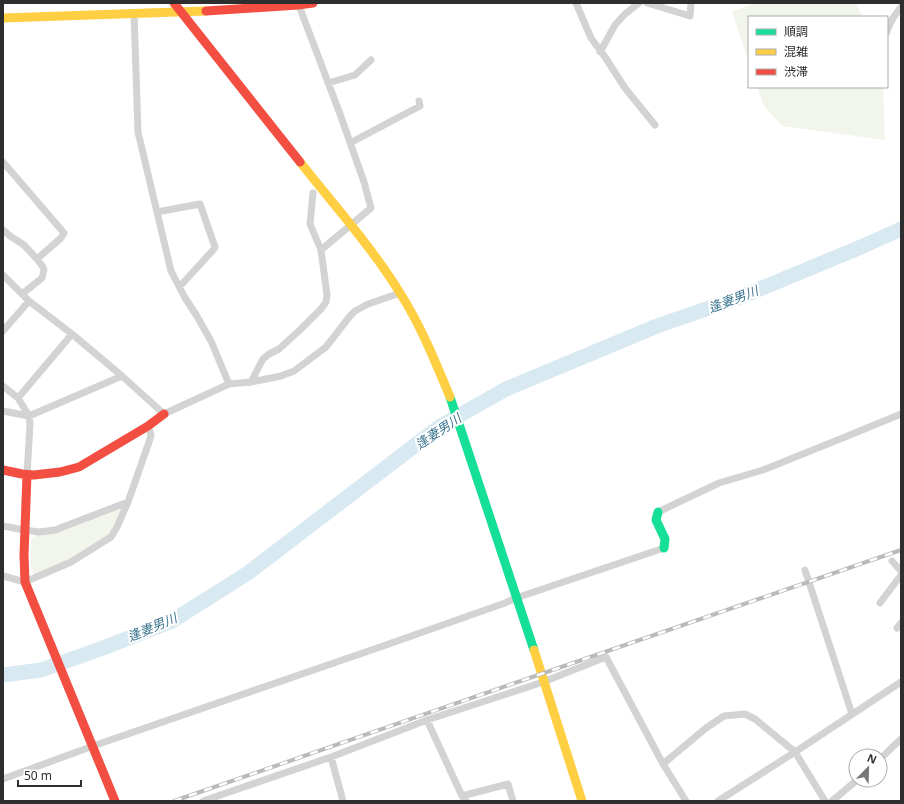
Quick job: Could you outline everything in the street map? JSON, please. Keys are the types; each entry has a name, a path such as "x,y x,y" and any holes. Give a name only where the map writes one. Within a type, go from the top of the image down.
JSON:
{"street":[{"path":"174,3 373,252 400,293 434,355 452,403 531,641 582,801"},
{"path":"3,18 181,12 313,3"},
{"path":"576,3 591,38 600,52 605,57 625,88 655,125"},
{"path":"600,52 615,25 625,14 639,3"},
{"path":"647,3 690,16 691,3"},
{"path":"298,4 364,182 371,208 321,250"},
{"path":"888,26 901,7"},
{"path":"134,13 138,132 171,271 211,341 229,384"},
{"path":"328,83 355,75 371,60"},
{"path":"350,143 420,106 419,100"},
{"path":"3,162 64,233 61,238 37,259"},
{"path":"251,382 263,359 278,349 301,329 326,302 327,296 321,250 310,224 313,193"},
{"path":"157,212 200,204 215,246 204,261 179,286"},
{"path":"3,230 24,245 37,259 44,270 42,278 22,294"},
{"path":"3,275 29,301 72,334 164,414"},
{"path":"3,470 27,475 70,470 79,467 148,426 164,414 229,384 251,382 280,376 294,371 326,347 355,311 368,304 400,293"},
{"path":"3,331 29,301"},
{"path":"18,398 72,334"},
{"path":"3,411 29,416 122,376"},
{"path":"3,386 18,398 29,416 30,424 24,530 25,582 115,801"},
{"path":"3,779 516,598 664,548 665,539 656,520 658,512 719,482 763,470 901,414"},
{"path":"3,576 25,582 70,562 111,537 128,502 151,435 148,426"},
{"path":"3,526 39,532 55,530 128,502"},
{"path":"892,561 901,571"},
{"path":"805,570 852,714"},
{"path":"880,603 901,575"},
{"path":"203,801 331,757 427,720 543,682 606,657 663,764 686,801"},
{"path":"718,801 901,682"},
{"path":"663,764 706,728 724,716 745,714 755,719 795,752 825,801"},
{"path":"427,720 464,798 508,784 513,801"},
{"path":"888,751 901,739"},
{"path":"331,757 343,801"},
{"path":"832,801 848,788"}],"shaded area":[{"path":"754,3 856,3 862,16 748,16 748,60 732,12"},
{"path":"757,88 883,88 885,140 782,126 764,106"},
{"path":"120,508 121,512 109,536 70,561 34,575 31,570 31,539 36,535"}],"waterway":[{"name":"逢妻男川","path":"3,675 41,670 172,621 248,573 439,427 506,389 657,326 738,298 901,229"}],"railway":[{"path":"174,801 901,550"}],"traffic: fast":[{"path":"450,397 534,650"},
{"path":"658,512 656,520 665,539 664,548"}],"traffic: slow":[{"path":"3,18 206,11"},
{"path":"300,162 365,242 408,305 450,397"},
{"path":"534,650 582,801"}],"traffic: jam":[{"path":"174,3 300,162"},
{"path":"206,11 313,3"},
{"path":"3,470 34,475 60,472 79,467 148,426 164,414"},
{"path":"27,475 24,555 25,582 115,801"}]}
